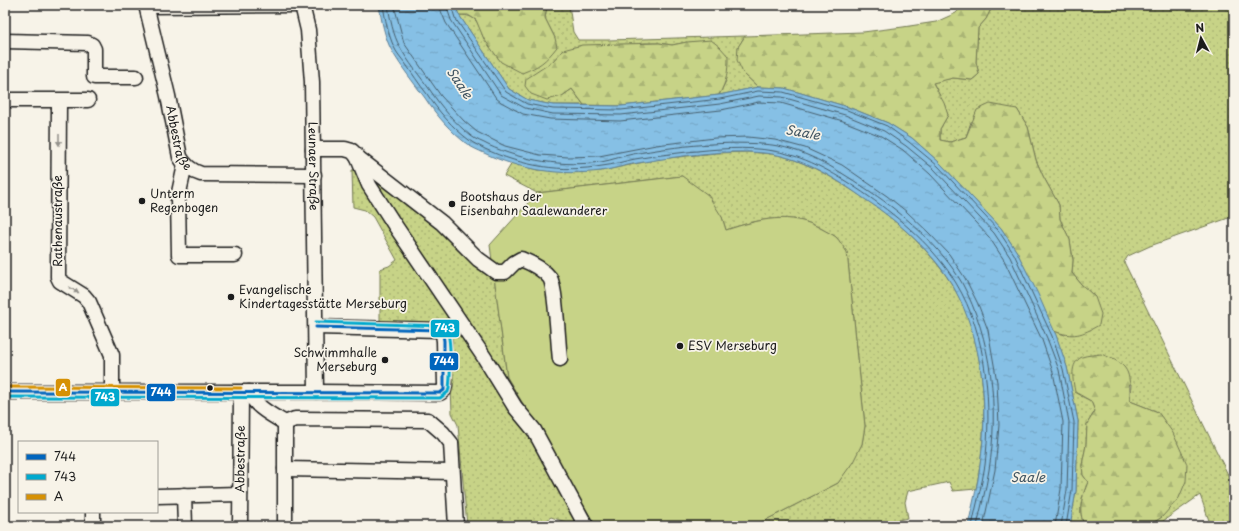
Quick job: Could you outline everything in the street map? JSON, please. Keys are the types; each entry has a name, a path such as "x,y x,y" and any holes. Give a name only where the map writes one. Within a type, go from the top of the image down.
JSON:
{"street":[{"name":"Abbestraße","path":"302,5 146,6 168,96 180,157 184,165 193,172 201,174 314,175"},
{"name":"Leunaer Straße","path":"302,5 308,30 312,82 316,392"},
{"path":"5,41 88,43 92,45 94,49 94,77 136,77"},
{"path":"5,100 88,100"},
{"name":"Rathenaustraße","path":"59,101 58,277 64,284 87,298 112,355 112,392"},
{"path":"313,149 345,149 352,151 442,223 478,259 496,272 505,272 514,263 521,259 540,269 550,279 554,294 560,359"},
{"path":"357,156 369,185 394,224 484,357 515,407 534,430 586,526"},
{"path":"184,165 178,197 179,255 235,255"},
{"path":"5,392 440,393 444,390 444,341 443,334 440,330 316,327"},
{"name":"Abbestraße","path":"240,526 245,392"},
{"path":"245,392 261,408 285,423"},
{"path":"285,423 295,419 428,420 443,433 451,443 456,526"},
{"path":"285,423 285,526"},
{"path":"285,469 452,472"},
{"path":"158,496 240,494"},
{"path":"184,495 185,526"},
{"path":"93,513 93,526"}],"green space":[{"path":"455,5 547,5 545,18 555,38 557,47 542,63 522,73 501,62 484,39 476,20 468,15 459,15"},
{"path":"547,5 569,5 573,32 578,40 745,36 738,47 743,73 758,87 719,95 726,81 687,42 672,45 645,43 563,50 552,62 562,96 572,89 584,105 553,105 528,100 509,89 459,15 465,15 474,19 484,39 555,38 545,18"},
{"path":"963,5 990,5 991,9 986,19 978,28 976,62 979,74 972,80 953,78 933,83 944,103 948,115 940,129 940,140 950,142 966,137 977,110 990,104 1017,109 1028,127 1036,160 1043,176 1059,205 1060,219 1070,240 1073,260 1072,273 1095,297 1101,314 1099,325 1082,333 1072,335 1054,331 1017,252 1001,228 940,163 912,138 888,123 848,107 784,88 758,87 743,73 737,60 738,47 745,36 863,32 903,27 936,22 956,13"},
{"path":"990,5 1234,5 1234,216 1150,246 1128,256 1124,262 1234,487 1234,526 1211,526 1200,495 1156,526 1148,526 1162,517 1158,412 1130,401 1131,384 1081,396 1091,401 1095,411 1087,424 1086,445 1082,465 1083,475 1088,482 1081,504 1081,515 1085,526 1070,526 1076,491 1078,421 1067,367 1054,331 1065,335 1095,297 1072,273 1073,260 1070,240 1060,219 1059,205 1036,160 1028,127 1017,109 971,122 966,137 950,142 940,140 940,129 948,115 933,82 953,78 972,80 979,74 976,62 978,28 986,19 991,9"},
{"path":"711,40 728,56 728,67 724,85 719,95 621,106 584,105 572,89 562,96 547,100 531,94 525,86 526,79 552,62 563,50 582,45 659,43 672,45"},
{"path":"748,152 772,154 797,161 821,172 854,192 902,227 935,261 953,286 965,309 973,333 979,359 982,385 984,412 983,438 976,489 953,491 949,482 908,491 905,502 908,518 868,526 754,526 838,483 862,444 865,426 847,252 839,240 833,235 810,223 787,219 763,220 726,230 722,217 682,176 537,193 504,176 512,163 537,170 568,172 601,171 659,159 716,153"},
{"path":"352,170 370,170 494,275 507,378 596,526 570,526 568,523 551,517 539,526 467,526 458,425 452,413 451,388 441,327 380,324 380,269 389,266 397,260 373,217 365,210 353,207"},
{"name":"ESV Merseburg","path":"682,176 708,195 722,217 726,230 763,220 787,219 810,223 839,240 847,252 865,426 862,444 853,462 838,483 754,526 596,526 507,377 490,245 537,193"},
{"path":"1101,354 1111,358 1123,366 1126,370 1130,383 1130,401 1158,412 1173,433 1187,464 1186,481 1179,498 1162,517 1148,526 1085,526 1081,515 1081,504 1088,482 1083,475 1082,465 1086,445 1087,424 1095,411 1091,401 1075,392 1073,373 1075,363 1082,357"}],"water":[{"name":"Saale","path":"379,5 455,5 459,15 509,89 528,100 553,105 621,106 719,95 758,87 784,88 848,107 888,123 912,138 940,163 1001,228 1017,252 1056,335 1067,367 1078,421 1076,491 1070,526 968,526 979,473 984,419 981,374 972,330 964,308 954,288 937,263 915,239 878,208 822,172 798,161 772,154 756,152 722,152 638,163 601,171 571,173 541,170 512,164 498,159 467,144 444,123 434,111 403,69 392,51 385,35"}],"transit line":[{"name":"743","path":"5,397 440,398 448,392 450,346 448,333 443,326 316,322"},
{"name":"744","path":"5,392 440,393 444,390 444,341 443,334 440,330 316,327"},
{"name":"A","path":"5,387 241,388"}],"place":[{"name":"Unterm Regenbogen","path":"142,201"},
{"name":"Bootshaus der Eisenbahn Saalewanderer","path":"452,204"},
{"name":"Evangelische Kindertagesstätte Merseburg","path":"231,297"},
{"name":"ESV Merseburg","path":"680,346"},
{"name":"Schwimmhalle Merseburg","path":"385,360"}]}
